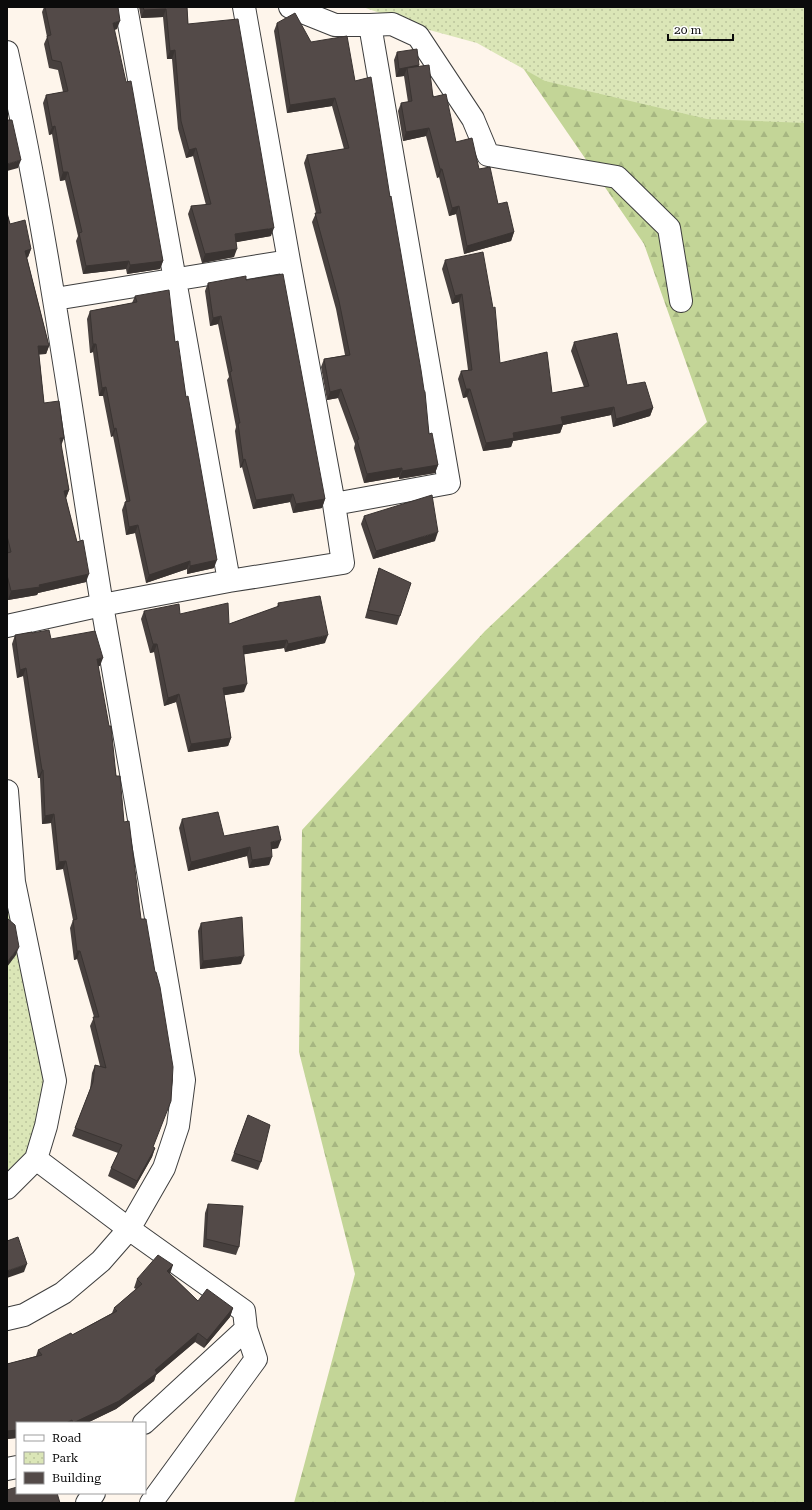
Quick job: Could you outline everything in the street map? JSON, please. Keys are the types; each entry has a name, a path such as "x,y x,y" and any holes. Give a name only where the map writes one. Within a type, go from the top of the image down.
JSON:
{"street":[{"path":"126,7 229,580"},
{"path":"7,626 102,605 229,580 343,563 334,504 244,7"},
{"path":"290,7 335,26 392,24 418,36 474,119 488,156 617,177 669,228 681,301"},
{"path":"334,504 449,483 370,25"},
{"path":"7,52 14,118 55,299 102,605 184,1080 178,1126 164,1168 129,1229 101,1261 63,1293 24,1315 7,1320"},
{"path":"55,299 289,261"},
{"path":"7,791 11,886 55,1081 46,1126 36,1159 7,1188"},
{"path":"36,1159 129,1229 244,1311 246,1329 256,1359 151,1503"},
{"path":"143,1422 246,1329"},
{"path":"87,1503 93,1494"}],"green space":[{"path":"363,7 805,7 805,123 707,119 545,81 477,43 422,28"},
{"path":"481,7 805,7 805,1503 294,1503 355,1274 299,1052 302,830 485,631 707,422 644,244"},
{"path":"7,890 55,1081 46,1126 7,1188"}],"building":[{"path":"45,7 118,7 120,21 113,23 126,82 131,81 163,261 130,265 129,261 86,266 79,233 82,232 68,172 63,172 55,126 52,127 46,95 68,91 61,62 52,60 47,36 51,35"},
{"path":"143,7 187,7 188,24 238,19 274,228 235,234 237,249 205,254 191,206 211,204 196,148 189,150 181,121 175,50 170,51 166,9 144,10"},
{"path":"295,13 311,42 347,36 355,81 371,77 390,197 391,196 425,392 429,434 432,433 438,465 402,471 402,468 367,474 357,440 359,439 341,389 330,392 324,359 350,355 339,301 315,213 321,213 307,155 349,148 335,98 290,105 277,23"},
{"path":"417,49 419,65 399,69 397,52"},
{"path":"429,65 433,97 446,94 456,142 472,138 479,169 490,167 498,204 507,202 514,232 467,246 459,206 452,208 429,128 406,132 401,103 412,101 407,68"},
{"path":"7,120 12,120 21,160 7,164"},
{"path":"7,213 10,224 25,220 31,249 25,251 49,346 38,346 44,403 59,401 64,438 60,438 69,490 64,491 77,542 83,540 89,574 39,585 40,587 11,591 7,575 7,553 11,552 7,536"},
{"path":"483,252 493,308 495,307 500,363 547,352 552,393 589,386 574,342 617,333 627,385 645,382 653,408 616,419 614,407 561,417 563,424 513,433 514,438 486,443 470,389 466,389 461,371 472,370 462,294 455,296 445,260"},
{"path":"283,274 325,499 296,504 293,494 256,500 245,459 243,460 238,423 240,423 230,372 232,371 221,316 213,318 208,283 246,276 246,280"},
{"path":"169,290 175,342 178,341 186,397 188,396 217,560 190,566 190,561 149,575 138,525 129,527 125,502 130,501 116,428 114,429 106,387 102,388 96,344 93,344 90,311 137,302 135,296"},
{"path":"432,495 438,532 376,551 364,516"},
{"path":"379,568 411,583 400,616 368,610"},
{"path":"320,596 328,635 288,644 287,640 243,646 247,684 223,688 231,738 191,744 179,694 168,698 157,644 153,644 144,611 179,604 180,614 228,603 229,624 279,606 278,603"},
{"path":"49,630 51,639 95,631 103,658 97,659 109,726 111,726 116,776 120,776 124,822 129,821 141,919 146,919 155,972 160,987 173,1067 171,1101 153,1147 155,1148 137,1181 111,1168 122,1145 75,1128 93,1082 95,1065 106,1068 93,1017 99,1017 80,951 77,951 73,920 77,919 66,861 59,862 54,814 45,816 43,770 26,668 20,670 15,635"},
{"path":"218,812 224,836 278,826 281,840 271,842 272,857 252,860 250,847 191,862 182,819"},
{"path":"242,917 244,956 203,961 201,923"},
{"path":"7,918 15,925 19,947 7,962"},
{"path":"248,1115 270,1125 261,1162 234,1153"},
{"path":"208,1204 243,1206 239,1247 206,1239"},
{"path":"18,1237 27,1264 7,1271 7,1241"},
{"path":"158,1255 173,1265 167,1271 198,1301 207,1289 233,1308 207,1340 198,1333 155,1370 157,1373 119,1401 75,1422 73,1422 72,1420 68,1422 16,1422 16,1430 7,1431 7,1364 42,1355 38,1350 71,1333 72,1335 117,1311 114,1308 142,1284 137,1279"},
{"path":"16,1487 16,1494 57,1494 60,1503 7,1503 7,1490"}]}
